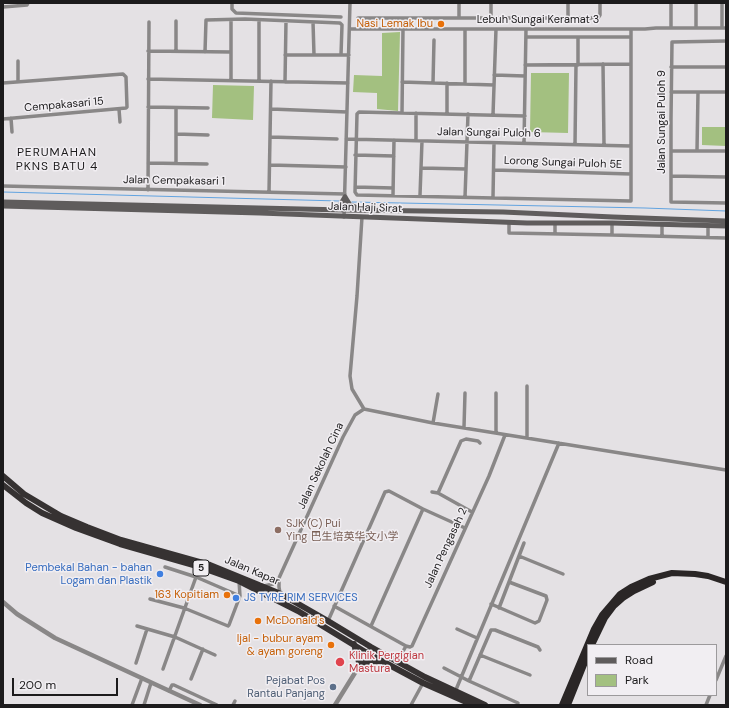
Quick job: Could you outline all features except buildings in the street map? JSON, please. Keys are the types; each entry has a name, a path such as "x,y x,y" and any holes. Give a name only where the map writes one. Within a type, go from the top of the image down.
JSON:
{"highway":[{"name":"Jalan Kapar","path":"3,476 24,494 61,516 121,540 210,565 281,594 328,621 382,661 423,683 472,705"},
{"name":"Jalan Kapar","path":"3,485 26,503 42,513 76,528 120,544 197,566 238,582 298,610 354,644 397,662 455,692 485,705"},
{"path":"588,644 602,615 620,594 631,586 648,579 672,574 695,574 708,576 726,582"},
{"path":"592,644 605,618 614,606 623,598 650,582 673,577 694,577 726,587"},
{"path":"354,644 360,666 366,662 382,661"},
{"path":"562,705 587,646"},
{"path":"568,705 587,658"}],"main road":[{"path":"302,210 335,208 342,204 345,195"},
{"path":"345,195 350,205 354,207 383,211"},
{"name":"Jalan Haji Sirat","path":"3,202 302,210 519,212 613,218 726,221"},
{"name":"Jalan Haji Sirat","path":"3,206 527,223 612,223 726,226"},
{"path":"456,211 475,214 478,216 476,219 457,220"},
{"path":"519,212 506,214 502,216 503,219 527,223"}],"street":[{"path":"3,7 27,5 28,3"},
{"path":"232,3 233,12 341,17"},
{"path":"344,217 350,3"},
{"path":"459,3 459,18"},
{"path":"491,3 491,18"},
{"path":"568,3 568,18"},
{"path":"358,18 600,17 600,3"},
{"path":"671,3 671,28"},
{"path":"696,3 696,28"},
{"path":"722,3 724,28"},
{"path":"205,52 206,20 259,20 341,23 341,55"},
{"path":"231,20 231,80"},
{"path":"259,20 259,81"},
{"path":"176,21 176,51"},
{"path":"285,82 286,21"},
{"path":"148,22 148,190"},
{"path":"313,22 314,55"},
{"name":"Lebuh Sungai Keramat 3","path":"350,29 724,28"},
{"path":"402,113 403,29"},
{"path":"465,29 465,84"},
{"path":"493,115 496,29"},
{"path":"524,143 526,29"},
{"path":"524,116 359,112 357,114 355,192 357,195 420,195 631,201 631,29"},
{"path":"526,37 631,37"},
{"path":"575,145 578,37"},
{"path":"433,83 434,40"},
{"name":"Jalan Sungai Puloh 9","path":"726,41 672,42 671,67 671,202 726,203"},
{"path":"148,51 231,52"},
{"path":"285,55 349,55"},
{"path":"3,83 18,82 18,61"},
{"path":"603,64 604,145"},
{"path":"525,65 631,64"},
{"path":"671,67 726,67"},
{"name":"Cempakasari 15","path":"3,119 119,109 127,107 126,77 123,74 18,82"},
{"path":"494,75 525,76"},
{"path":"148,79 348,83"},
{"path":"269,192 271,82"},
{"path":"402,82 494,85"},
{"path":"447,83 447,114"},
{"path":"671,92 726,92"},
{"path":"697,151 698,92"},
{"path":"148,107 208,108"},
{"path":"176,108 176,163"},
{"path":"119,109 120,122"},
{"path":"271,109 347,112"},
{"path":"416,113 416,141"},
{"path":"465,196 468,114"},
{"path":"11,118 12,132"},
{"path":"176,134 208,135"},
{"path":"270,137 337,139"},
{"name":"Jalan Sungai Puloh 6","path":"346,139 631,146"},
{"path":"393,195 394,140"},
{"path":"420,195 422,141"},
{"path":"493,197 494,143"},
{"path":"671,151 726,151"},
{"path":"355,155 394,156"},
{"path":"148,163 207,164"},
{"path":"270,165 346,167"},
{"path":"421,168 466,170"},
{"name":"Lorong Sungai Puloh 5E","path":"494,170 631,174"},
{"path":"671,176 726,178"},
{"name":"Jalan Cempakasari 1","path":"3,186 345,195"},
{"path":"355,187 393,188"},
{"path":"362,217 350,376 352,389 364,409 433,423 726,470"},
{"path":"509,222 509,233 726,238"},
{"path":"555,223 555,234"},
{"path":"612,223 612,235"},
{"path":"662,225 662,236"},
{"path":"708,226 708,237"},
{"path":"527,386 527,438"},
{"path":"464,428 465,393"},
{"path":"496,393 496,433"},
{"path":"433,423 438,394"},
{"name":"Jalan Sekolah Cina","path":"279,578 343,437 355,415 364,409"},
{"name":"Jalan Pengasah 2","path":"397,662 406,646 412,646 489,476 505,435"},
{"path":"438,493 461,441 466,439 480,443"},
{"path":"455,692 559,443"},
{"path":"328,621 385,492 389,490 423,509 465,528"},
{"path":"432,492 438,493 472,512"},
{"path":"371,626 423,509"},
{"path":"499,608 524,543"},
{"path":"519,556 563,574"},
{"path":"163,669 196,577 197,566"},
{"path":"165,567 196,577 240,596"},
{"path":"263,586 273,584 279,578"},
{"path":"279,578 279,588 281,594"},
{"path":"150,599 184,608 228,626 240,596 238,582"},
{"path":"491,604 535,623 539,621 547,600 546,596 509,582"},
{"path":"3,602 16,614 55,638 200,705"},
{"path":"334,606 406,646"},
{"path":"137,626 175,637 215,655"},
{"path":"136,663 147,629"},
{"path":"456,629 477,638"},
{"path":"469,681 491,630 495,630 538,647 540,650"},
{"path":"191,679 203,649"},
{"path":"335,705 369,650"},
{"path":"480,655 530,675"},
{"path":"717,678 726,656"},
{"path":"444,668 518,703"},
{"path":"132,705 142,678"},
{"path":"144,705 151,682"},
{"path":"411,705 423,683"},
{"path":"169,691 172,685 174,685 217,705"},
{"path":"195,703 198,696"}],"green space":[{"path":"400,32 398,111 377,109 377,93 353,92 354,75 382,76 382,33"},
{"path":"531,73 569,73 568,133 530,132"},
{"path":"213,85 254,86 253,120 212,118"},
{"path":"702,127 726,127 726,146 702,145"}],"waterway":[{"path":"3,192 339,201"},
{"path":"352,202 726,211"}],"place":[{"name":"Nasi Lemak Ibu","path":"441,24"},
{"name":"SJK (C) Pui Ying 巴生培英华文小学","path":"278,530"},
{"name":"Pembekal Bahan - bahan Logam dan Plastik","path":"160,574"},
{"name":"163 Kopitiam","path":"227,595"},
{"name":"JS TYRE RIM SERVICES","path":"236,598"},
{"name":"McDonald's","path":"258,621"},
{"name":"Ijal - bubur ayam & ayam goreng","path":"331,645"},
{"name":"Klinik Pergigian Mastura","path":"340,662"},
{"name":"Pejabat Pos Rantau Panjang","path":"333,687"}],"district":[{"name":"PERUMAHAN PKNS BATU 4","path":"57,160"}]}
